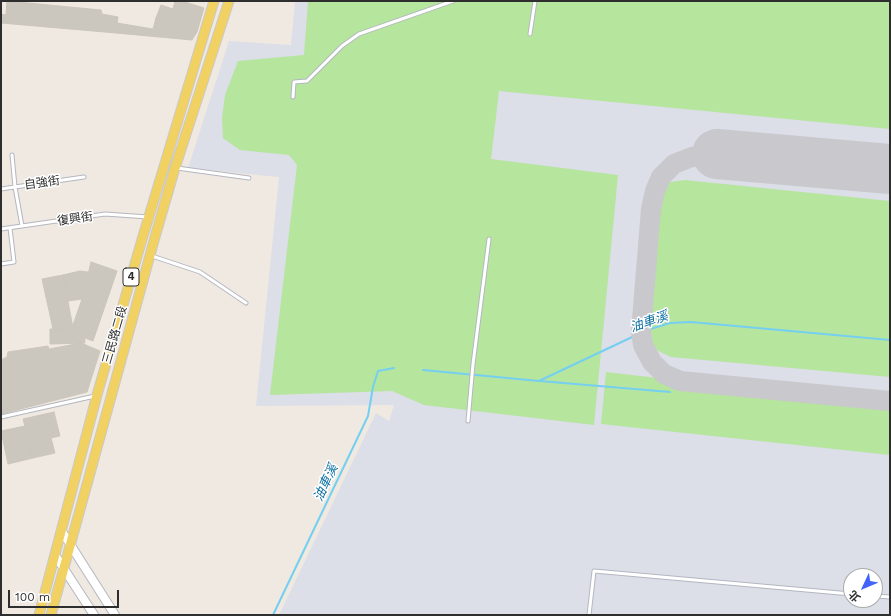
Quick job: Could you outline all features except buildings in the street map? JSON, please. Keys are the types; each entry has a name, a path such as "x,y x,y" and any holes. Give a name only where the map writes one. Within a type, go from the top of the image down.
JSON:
{"main road":[{"name":"三民路二段","path":"55,556 97,395 214,1"},
{"name":"三民路二段","path":"70,544 175,168 229,1"},
{"name":"4","path":"51,615 70,544"},
{"name":"4","path":"39,615 55,556"}],"street":[{"path":"61,530 115,615"},
{"path":"55,556 94,615"}],"lane":[{"path":"293,97 294,82 307,82 342,46 359,34 453,1"},
{"path":"530,34 535,1"},
{"path":"12,155 15,187 22,226"},
{"path":"175,168 250,178"},
{"name":"自強街","path":"1,189 84,177"},
{"name":"復興街","path":"1,229 105,214 149,217"},
{"path":"1,264 14,262 10,228"},
{"path":"468,421 473,364 489,239"},
{"path":"150,256 200,272 246,303"},
{"path":"1,417 97,395"},
{"path":"590,615 594,571 843,593"}],"shaded area":[{"path":"295,1 890,1 890,615 279,615 376,413 389,421 394,405 256,406 279,177 188,168 229,41 291,45"}],"green space":[{"path":"308,1 890,1 890,129 499,91 491,159 618,175 594,425 424,405 392,391 270,395 297,165 289,155 240,150 223,138 222,118 225,95 238,61 304,55"},
{"path":"685,180 890,201 890,377 671,357 642,343 634,325 645,208 655,191 670,182"},
{"path":"606,372 890,405 890,455 601,424"}],"waterway":[{"name":"油車溪","path":"423,370 539,381 647,330 670,323 691,322 890,340"},
{"name":"油車溪","path":"273,615 368,416 373,387 378,371 394,368"},
{"path":"540,381 670,392"}],"taxiway":[{"path":"717,154 692,157 674,164 661,177 655,191 651,209 641,332 643,345 652,362 664,374 680,381 890,401"}],"runway":[{"path":"717,154 890,169"}]}
